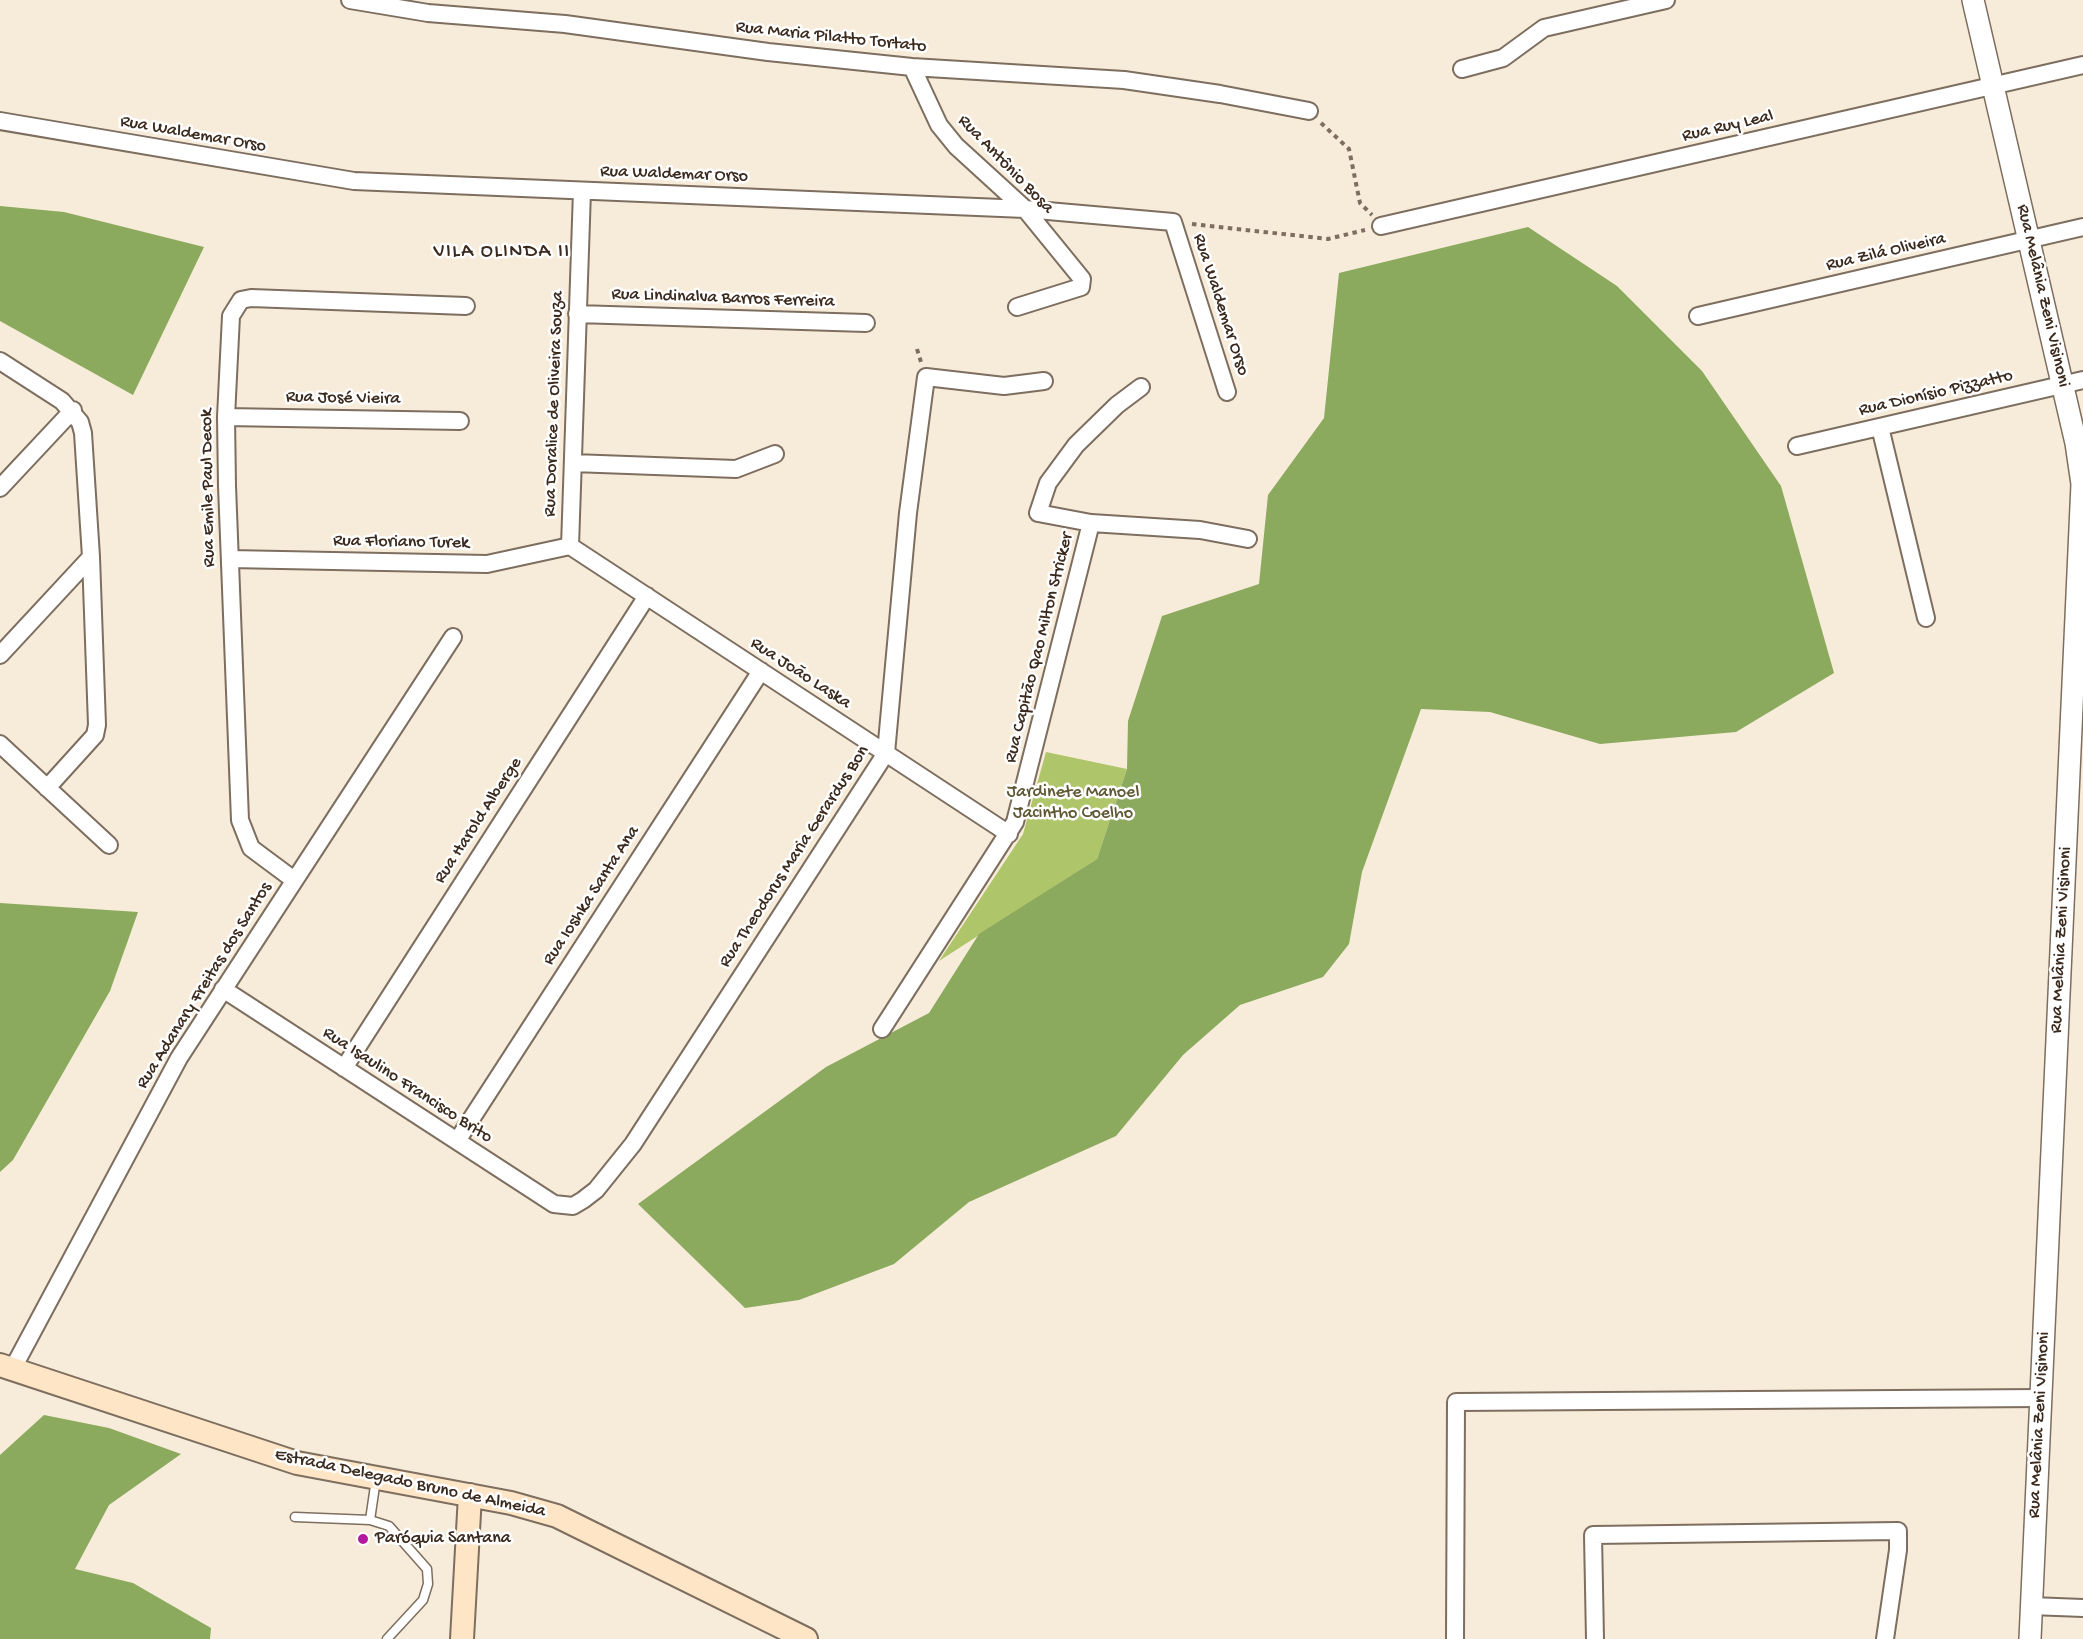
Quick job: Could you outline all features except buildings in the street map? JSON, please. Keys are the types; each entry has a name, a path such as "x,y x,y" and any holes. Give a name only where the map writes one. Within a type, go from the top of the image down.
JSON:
{"main road":[{"name":"Estrada Delegado Bruno de Almeida","path":"6,1367 287,1461 532,1508 581,1526 806,1639"},
{"path":"462,1639 471,1495"}],"street":[{"name":"Rua Maria Pilatto Tortato","path":"350,0 428,13 565,24 768,52 912,67 1124,80 1220,94 1309,111"},
{"path":"1462,69 1503,58 1544,28 1623,5 1666,0"},
{"name":"Rua Melânia Zeni Visinoni","path":"1973,0 2029,240 2073,383 2082,535 2078,687 2030,1639"},
{"name":"Rua Ruy Leal","path":"1382,226 2083,65"},
{"name":"Rua Antônio Bosa","path":"912,67 939,125 956,146 1025,209 1083,283 1080,287 1017,307"},
{"name":"Rua Waldemar Orso","path":"0,121 354,181 1025,209 1173,222 1227,392"},
{"name":"Rua Doralice de Oliveira Souza","path":"570,546 582,191"},
{"name":"Rua Zilá Oliveira","path":"1698,316 2083,227"},
{"name":"Rua Emile Paul Decok","path":"294,880 251,848 240,820 226,417 231,316 241,300 251,298 466,306"},
{"name":"Rua Lindinalva Barros Ferreira","path":"578,314 866,323"},
{"path":"0,360 72,410 83,433 91,556 97,725 95,735 47,788"},
{"name":"Rua Theodorus Maria Gerardus Bon","path":"573,1206 596,1190 633,1144 886,753 908,513 926,377 1004,386 1044,381"},
{"name":"Rua Dionísio Pizzatto","path":"1797,446 2073,383"},
{"path":"1141,387 1117,405 1076,445 1059,466 1043,497 1038,513 1091,523 1200,530 1248,539"},
{"path":"0,488 72,410"},
{"name":"Rua José Vieira","path":"226,417 460,421"},
{"path":"1880,427 1926,618"},
{"path":"573,463 736,469 775,454"},
{"name":"Rua Capitão Qao Milton Stricker","path":"882,1029 1009,834 1018,812 1091,523"},
{"name":"Rua João Laska","path":"570,546 1009,834"},
{"name":"Rua Floriano Turek","path":"230,559 487,564 570,546"},
{"path":"0,655 91,556"},
{"name":"Rua Harold Alberge","path":"344,1068 647,597"},
{"name":"Rua Adanary Freitas dos Santos","path":"6,1367 175,1066 453,637"},
{"name":"Rua Ioshka Santa Ana","path":"457,1141 761,671"},
{"path":"0,744 109,845"},
{"name":"Rua Isaulino Francisco Brito","path":"223,989 554,1204 573,1206"},
{"path":"1455,1639 1456,1402 2041,1398"},
{"path":"1594,1639 1593,1534 1898,1531 1898,1550 1885,1639"},
{"path":"2031,1606 2083,1608"}],"lane":[{"path":"370,1520 376,1479"},
{"path":"295,1516 370,1520 389,1526 427,1569 428,1584 423,1600 387,1639"}],"path":[{"path":"1309,111 1349,149 1360,203"},
{"path":"1173,222 1328,239 1382,226"}],"green space":[{"path":"0,206 64,212 204,247 133,395 0,321"},
{"path":"1528,227 1617,286 1702,371 1781,486 1834,673 1736,732 1600,744 1490,712 1421,709 1362,872 1349,944 1323,977 1240,1005 1183,1055 1116,1136 969,1202 894,1264 799,1300 745,1308 638,1204 826,1067 929,1013 979,934 1097,859 1127,769 1128,721 1162,616 1259,584 1268,495 1324,418 1339,273"},
{"name":"Jardinete Manoel Jacintho Coelho","path":"1046,752 1127,769 1097,859 939,961 1023,834"},
{"path":"0,903 138,912 110,991 13,1160 0,1172"},
{"path":"44,1415 109,1428 181,1454 109,1505 75,1569 133,1583 211,1628 210,1639 0,1639 0,1455"}],"place":[{"name":"Paróquia Santana","path":"363,1539"}],"district":[{"name":"VILA OLINDA II","path":"502,253"}]}
